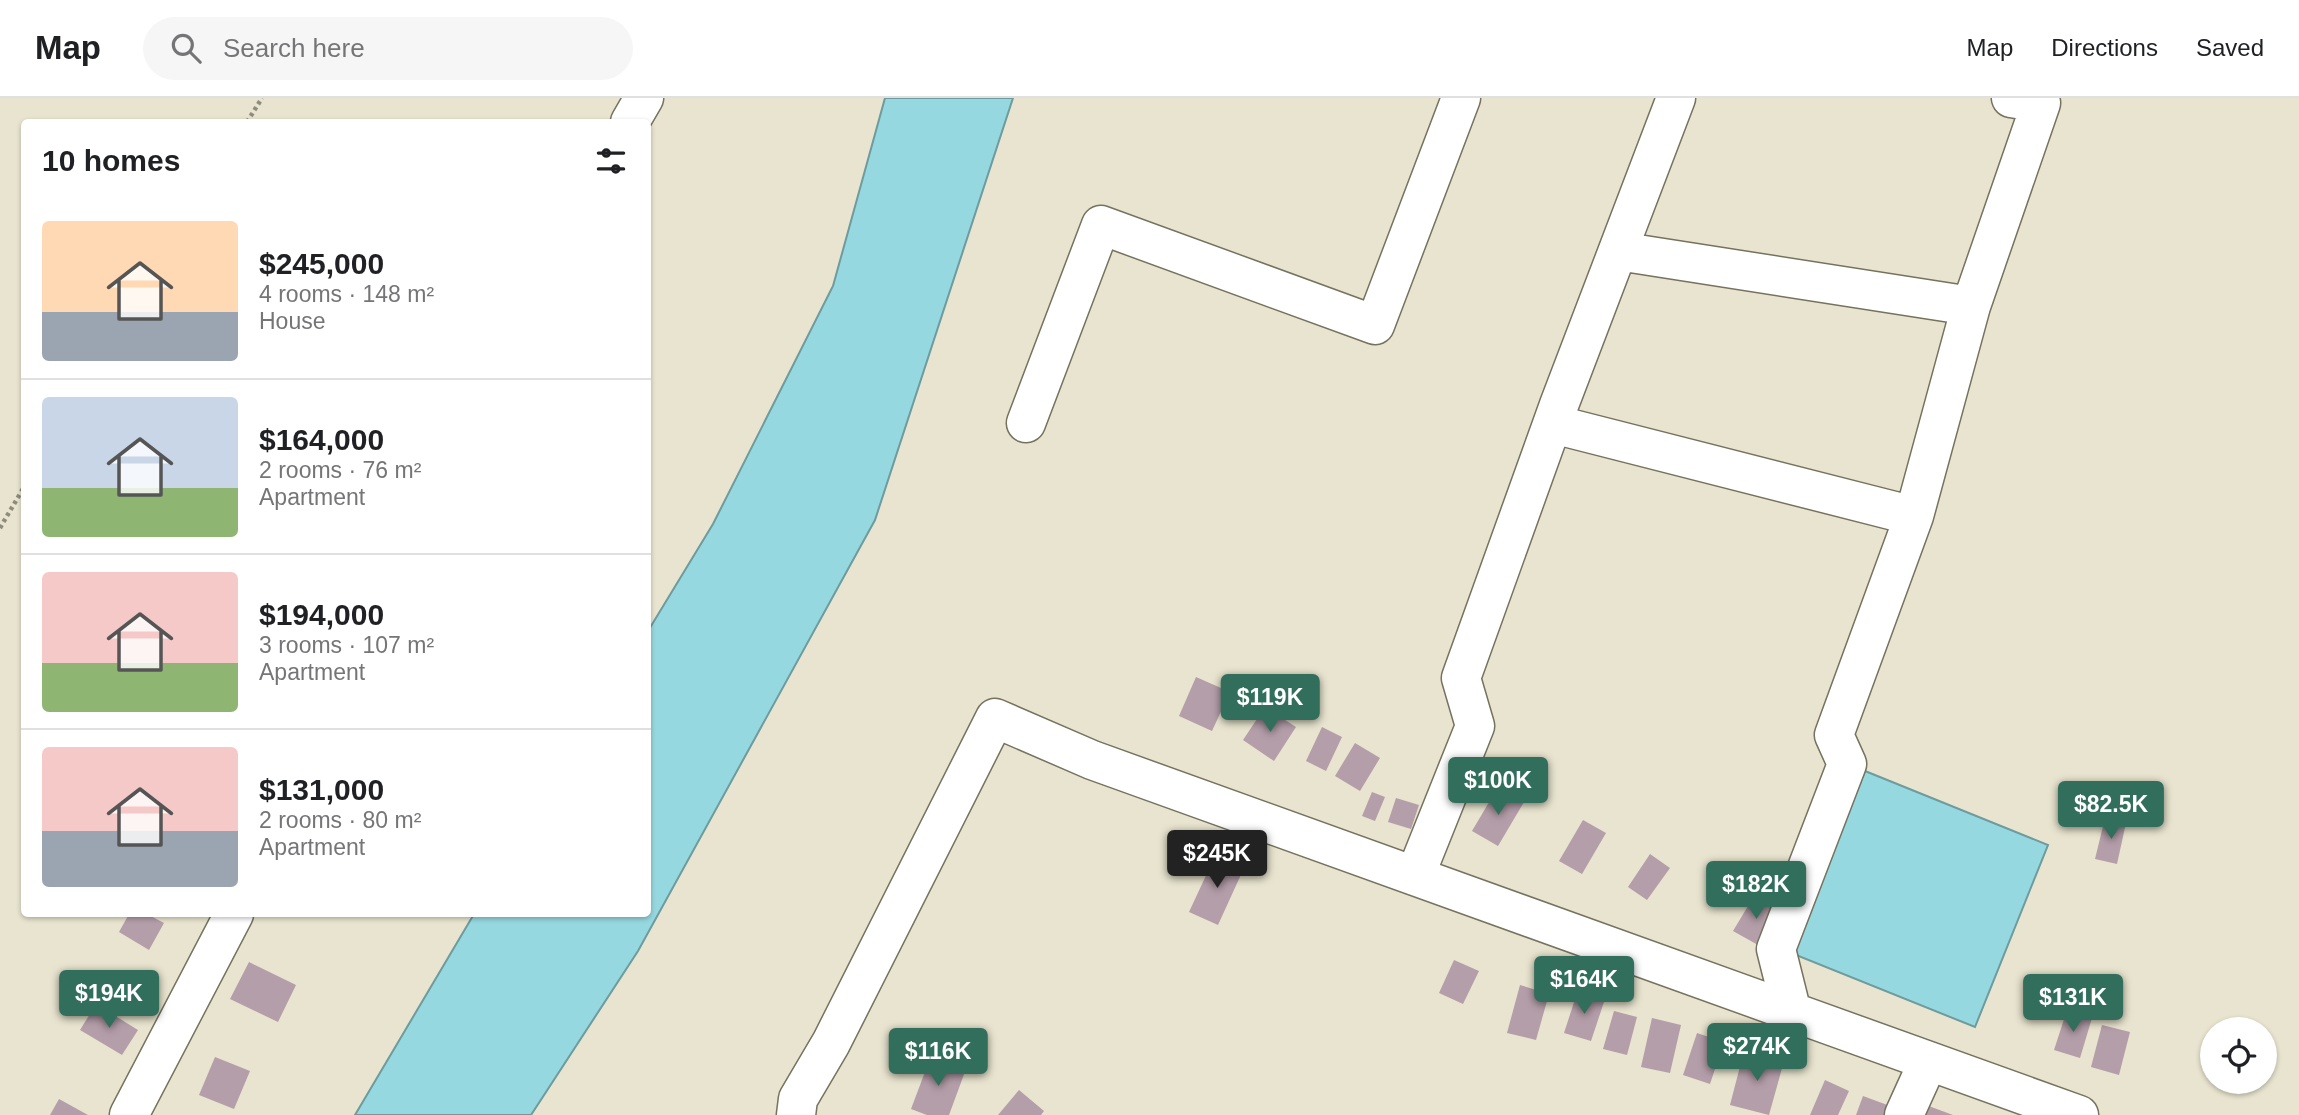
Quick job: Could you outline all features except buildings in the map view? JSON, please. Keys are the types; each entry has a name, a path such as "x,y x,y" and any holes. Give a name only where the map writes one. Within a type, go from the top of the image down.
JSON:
{"street":[{"path":"632,119 644,98"},
{"path":"1026,423 1101,225 1375,325 1461,98"},
{"path":"1415,876 1475,726 1461,678 1676,98"},
{"path":"1792,1013 1776,949 1847,764 1834,735 1914,516 1971,306 2041,103 2011,98"},
{"path":"1618,251 1971,306"},
{"path":"1553,424 1914,516"},
{"path":"796,1115 798,1099 831,1043 995,718 1092,760 2079,1115"},
{"path":"129,1115 232,917"},
{"path":"1904,1115 1928,1062"}],"path":[{"path":"249,119 262,98"},
{"path":"0,528 21,492"}],"water":[{"path":"885,98 1013,98 875,520 638,951 531,1115 355,1115 472,917 651,917 651,626 713,524 833,286"},
{"path":"1865,771 2048,845 1975,1027 1791,953"}]}
